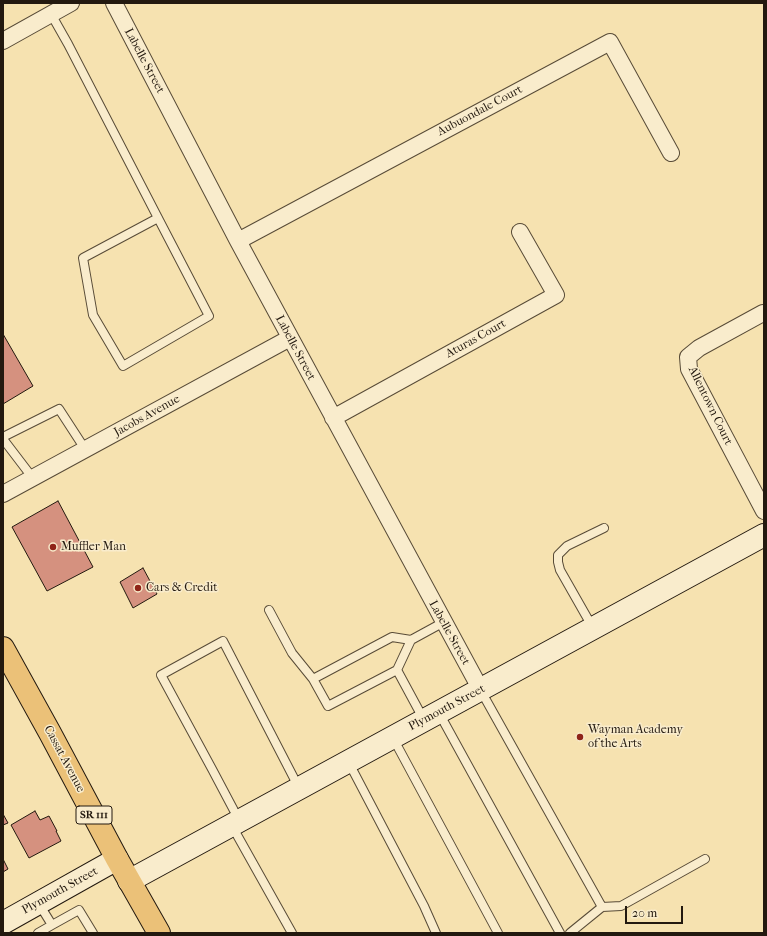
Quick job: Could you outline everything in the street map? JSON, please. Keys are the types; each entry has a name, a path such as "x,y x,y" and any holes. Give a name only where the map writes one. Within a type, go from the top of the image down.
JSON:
{"main road":[{"name":"Cassat Avenue","path":"3,648 9,671 159,933"}],"street":[{"path":"3,41 71,3"},
{"name":"Labelle Street","path":"114,3 238,241 481,690"},
{"name":"Aubuondale Court","path":"238,241 610,42 672,153"},
{"name":"Aturas Court","path":"334,418 556,295 520,232"},
{"name":"Allentown Court","path":"763,314 699,348 688,357 689,369 764,511"},
{"name":"Jacobs Avenue","path":"3,494 290,338"},
{"name":"Plymouth Street","path":"129,881 764,535"},
{"name":"Plymouth Street","path":"3,923 117,859"}],"lane":[{"path":"51,14 68,44 209,316 123,366 93,315 83,258 158,218"},
{"path":"32,477 3,438 59,409 85,449"},
{"path":"593,629 560,570 558,555 567,546 604,528"},
{"path":"269,610 292,653 313,679 328,706 397,670 411,640 444,622"},
{"path":"313,679 392,637 411,640"},
{"path":"292,933 235,823 212,769 161,675 223,641 299,789"},
{"path":"397,670 432,717 560,933"},
{"path":"481,690 602,907"},
{"path":"393,738 498,933"},
{"path":"348,762 424,906 436,933"},
{"path":"570,933 602,907 621,906 705,859"},
{"path":"38,903 52,925"},
{"path":"38,933 79,910 93,933"}],"building":[{"path":"3,334 33,386 3,404"},
{"name":"Muffler Man","path":"58,501 93,567 47,591 12,527"},
{"name":"Cars & Credit","path":"143,568 157,594 133,608 120,582"},
{"path":"35,811 40,820 49,816 61,841 29,858 11,825"},
{"path":"3,814 8,823 3,825"},
{"path":"3,859 8,869 3,872"}],"place":[{"name":"Muffler Man","path":"53,547"},
{"name":"Cars & Credit","path":"138,588"},
{"name":"Wayman Academy of the Arts","path":"580,737"}]}
